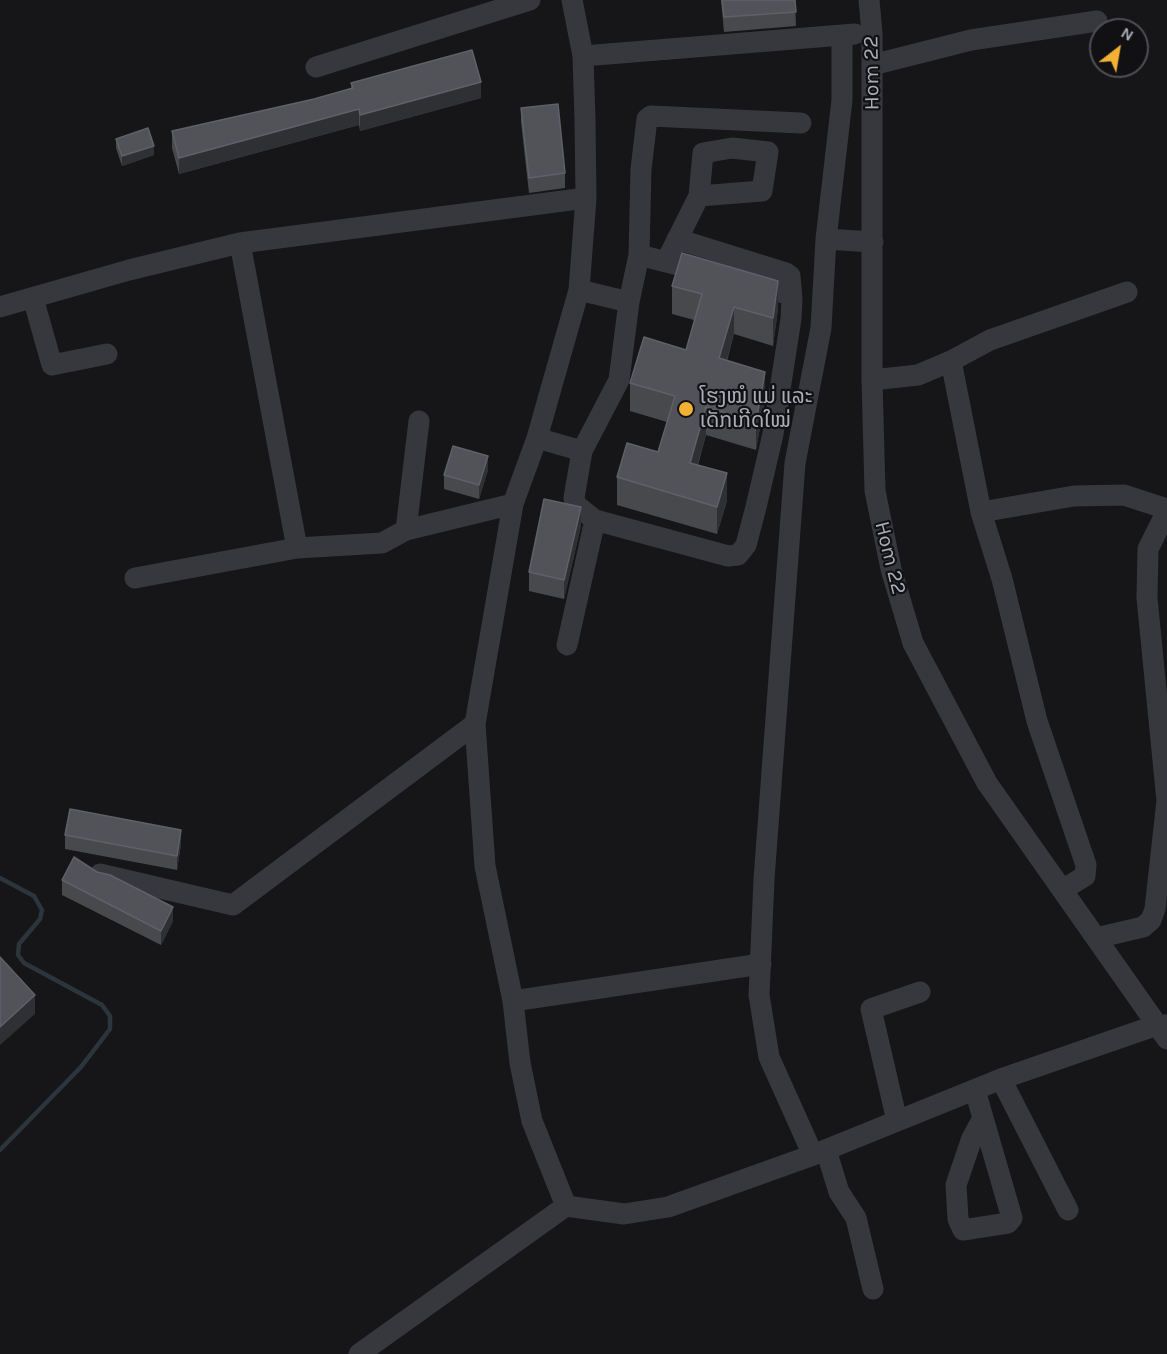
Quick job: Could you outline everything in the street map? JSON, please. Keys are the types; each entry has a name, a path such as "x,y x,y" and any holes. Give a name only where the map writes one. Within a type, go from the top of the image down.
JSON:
{"street":[{"path":"316,67 530,0"},
{"path":"566,1206 532,1121 520,1063 513,1001 485,866 480,823 475,724 513,504 537,438 579,290 586,198 583,56 572,0"},
{"name":"Hom 22","path":"869,0 872,33 874,491 891,569 913,643 987,783 1164,1030"},
{"path":"872,65 971,40 1089,22"},
{"path":"583,56 872,33"},
{"path":"842,36 842,100 826,238 821,328 795,463 764,879 759,995 769,1057 839,1192 856,1218 873,1289"},
{"path":"677,239 790,276 792,299 773,434 746,545 738,555 728,556 595,520 576,505 574,498 582,451 619,380 629,302 639,255 641,169 647,119 651,116 801,123"},
{"path":"666,262 699,196"},
{"path":"0,307 240,243 586,198"},
{"path":"826,238 873,242"},
{"path":"240,243 297,548"},
{"path":"639,255 788,294 792,299"},
{"path":"579,290 629,302"},
{"path":"872,380 918,375 951,361 990,340 1127,292"},
{"path":"33,298 52,365 106,354"},
{"path":"951,361 981,512 1002,579 1037,721 1086,865 1085,876 1062,890"},
{"path":"406,530 419,422"},
{"path":"537,438 582,451"},
{"path":"981,512 1074,496 1124,495 1167,510 1148,549 1147,598 1167,801 1155,909 1151,920 1143,927 1096,938"},
{"path":"135,578 297,548 382,543 406,530 513,504"},
{"path":"567,645 595,520"},
{"path":"99,874 234,905 475,724"},
{"path":"513,1001 761,964"},
{"path":"897,1121 871,1009 920,992"},
{"path":"359,1354 566,1206 624,1214 668,1207 819,1153 1002,1079 1164,1030"},
{"path":"1002,1079 1068,1210"},
{"path":"975,1090 1012,1218 1008,1223 963,1230 958,1219 956,1185 972,1138 983,1118"}],"building":[{"path":"722,0 795,0 796,12 724,17"},
{"path":"472,50 481,82 360,115 359,109 179,158 172,131 314,99 353,88 351,83"},
{"path":"558,104 565,173 529,178 521,108"},
{"path":"148,128 154,146 122,156 116,139"},
{"path":"682,253 778,281 773,318 734,307 719,358 765,372 756,422 706,407 690,463 727,473 717,507 617,477 627,443 658,452 675,396 630,383 644,337 686,350 702,294 672,286"},
{"path":"453,446 488,456 479,485 444,475"},
{"path":"544,499 581,507 564,580 529,572"},
{"path":"70,809 181,830 177,856 65,835"},
{"path":"74,857 97,872 110,875 173,907 161,931 62,880"},
{"path":"0,957 35,995 0,1027"}],"waterway":[{"path":"0,878 34,896 42,910 40,919 19,944 18,955 24,963 102,1005 110,1016 110,1029 81,1067 0,1150"}],"place":[{"name":"ໂຮງໝໍ ແມ່ ແລະ ເດັກເກີດໃໝ່","path":"686,409"}]}
